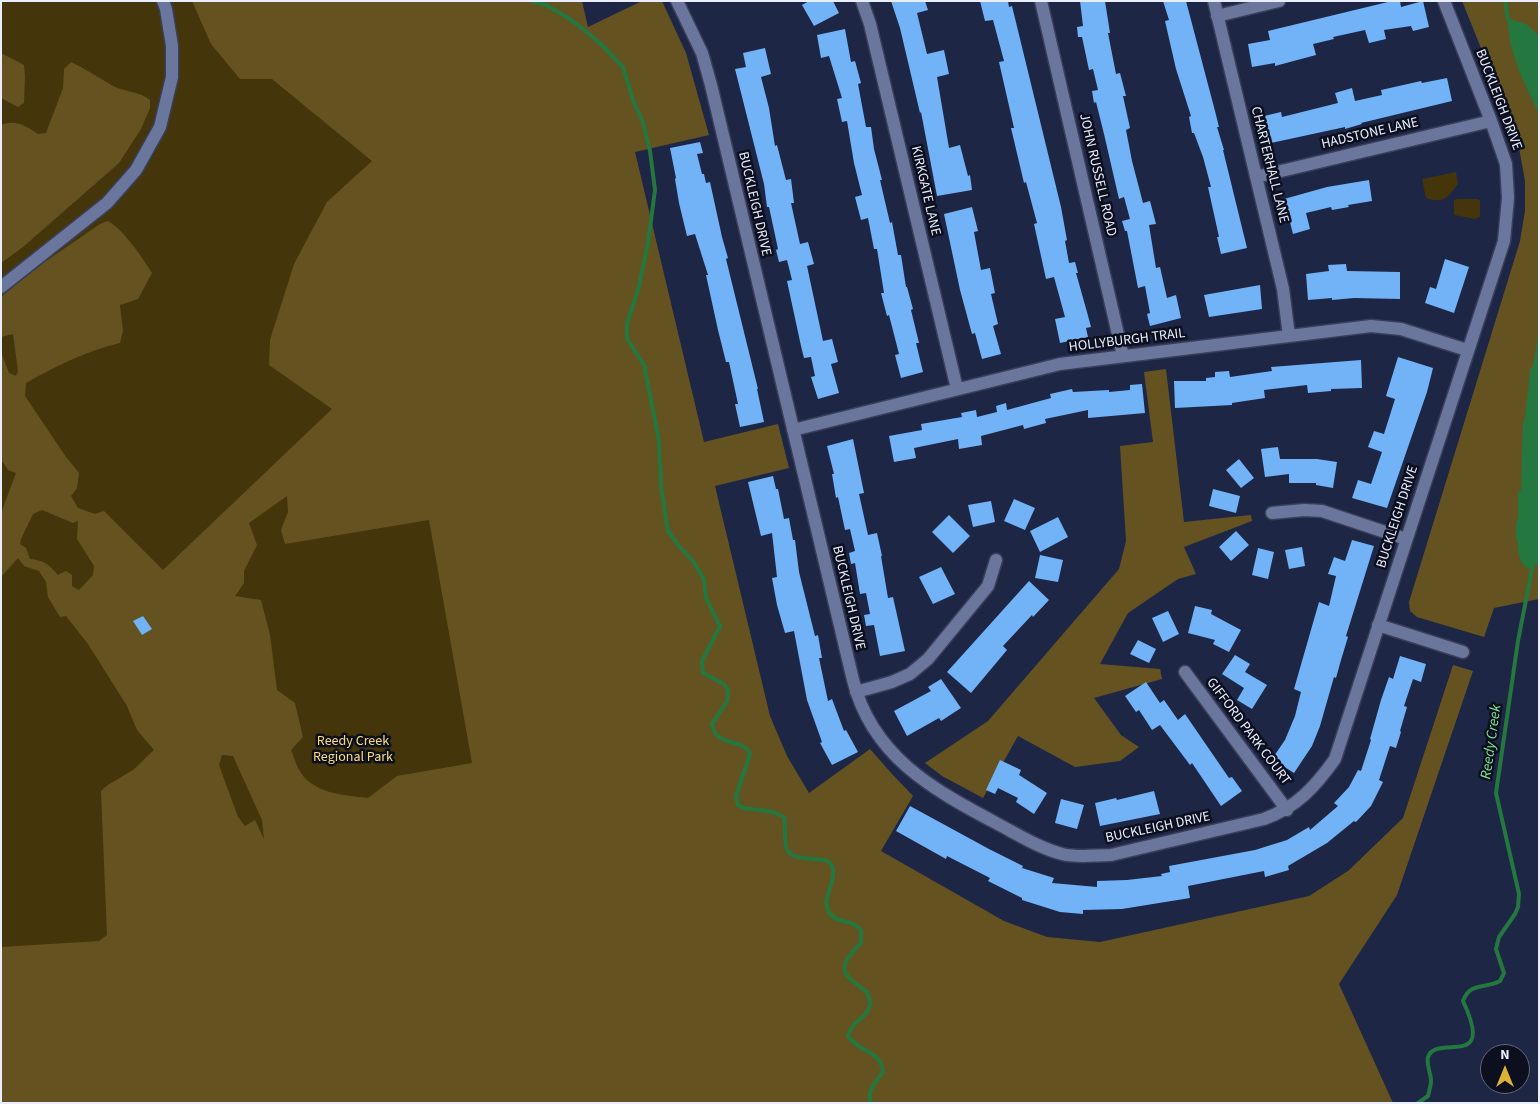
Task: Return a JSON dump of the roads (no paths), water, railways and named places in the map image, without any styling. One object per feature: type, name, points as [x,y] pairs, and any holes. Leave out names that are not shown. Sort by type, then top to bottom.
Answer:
[{"type":"street","points":[[1,287],[107,203],[136,170],[160,127],[170,90],[172,46],[166,8],[163,1]]},
{"type":"street","name":"BUCKLEIGH DRIVE","points":[[677,1],[702,53],[711,85],[856,692],[868,722],[890,750],[912,772],[937,790],[965,806],[1040,845],[1063,854],[1112,855],[1264,819],[1287,810],[1320,780],[1335,759],[1504,241],[1508,198],[1506,164],[1444,1]]},
{"type":"street","name":"KIRKGATE LANE","points":[[862,1],[872,34],[957,388]]},
{"type":"street","name":"JOHN RUSSELL ROAD","points":[[1041,1],[1124,356]]},
{"type":"street","name":"CHARTERHALL LANE","points":[[1214,1],[1283,289],[1289,336]]},
{"type":"street","points":[[1217,16],[1279,1]]},
{"type":"street","name":"HADSTONE LANE","points":[[1256,176],[1491,121]]},
{"type":"street","name":"HOLLYBURGH TRAIL","points":[[793,430],[1060,364],[1371,326],[1400,329],[1467,350]]},
{"type":"street","points":[[1272,513],[1304,510],[1322,511],[1406,539]]},
{"type":"street","points":[[856,692],[892,682],[910,674],[928,659],[988,586],[996,560]]},
{"type":"street","points":[[1378,625],[1463,652]]},
{"type":"street","name":"GIFFORD PARK COURT","points":[[1185,672],[1287,810]]},
{"type":"waterway","points":[[531,1],[546,5],[570,19],[599,42],[623,67],[634,103],[643,122],[650,151],[655,190],[648,243],[639,286],[627,324],[627,339],[646,368],[659,441],[661,487],[668,531],[693,561],[704,579],[706,598],[720,626],[702,661],[703,673],[724,684],[728,690],[727,701],[712,724],[719,737],[742,746],[750,754],[736,796],[738,805],[744,808],[773,812],[784,817],[785,842],[788,851],[797,857],[828,861],[833,873],[827,897],[828,910],[835,918],[858,926],[861,930],[861,943],[848,958],[845,969],[846,974],[867,992],[870,1003],[869,1009],[852,1027],[848,1036],[853,1042],[874,1055],[881,1065],[883,1072],[871,1090],[871,1103]]},
{"type":"waterway","name":"Reedy Creek","points":[[1505,1],[1508,19],[1511,23]]},
{"type":"waterway","name":"Reedy Creek","points":[[1418,1103],[1428,1096],[1431,1083],[1428,1057],[1433,1051],[1469,1043],[1473,1036],[1471,1023],[1463,1001],[1466,995],[1474,988],[1500,981],[1504,973],[1496,949],[1499,937],[1518,907],[1519,894],[1496,793],[1518,641],[1533,564],[1539,554]]},
{"type":"park label","name":"Reedy Creek Regional Park","points":[[353,750]]}]
